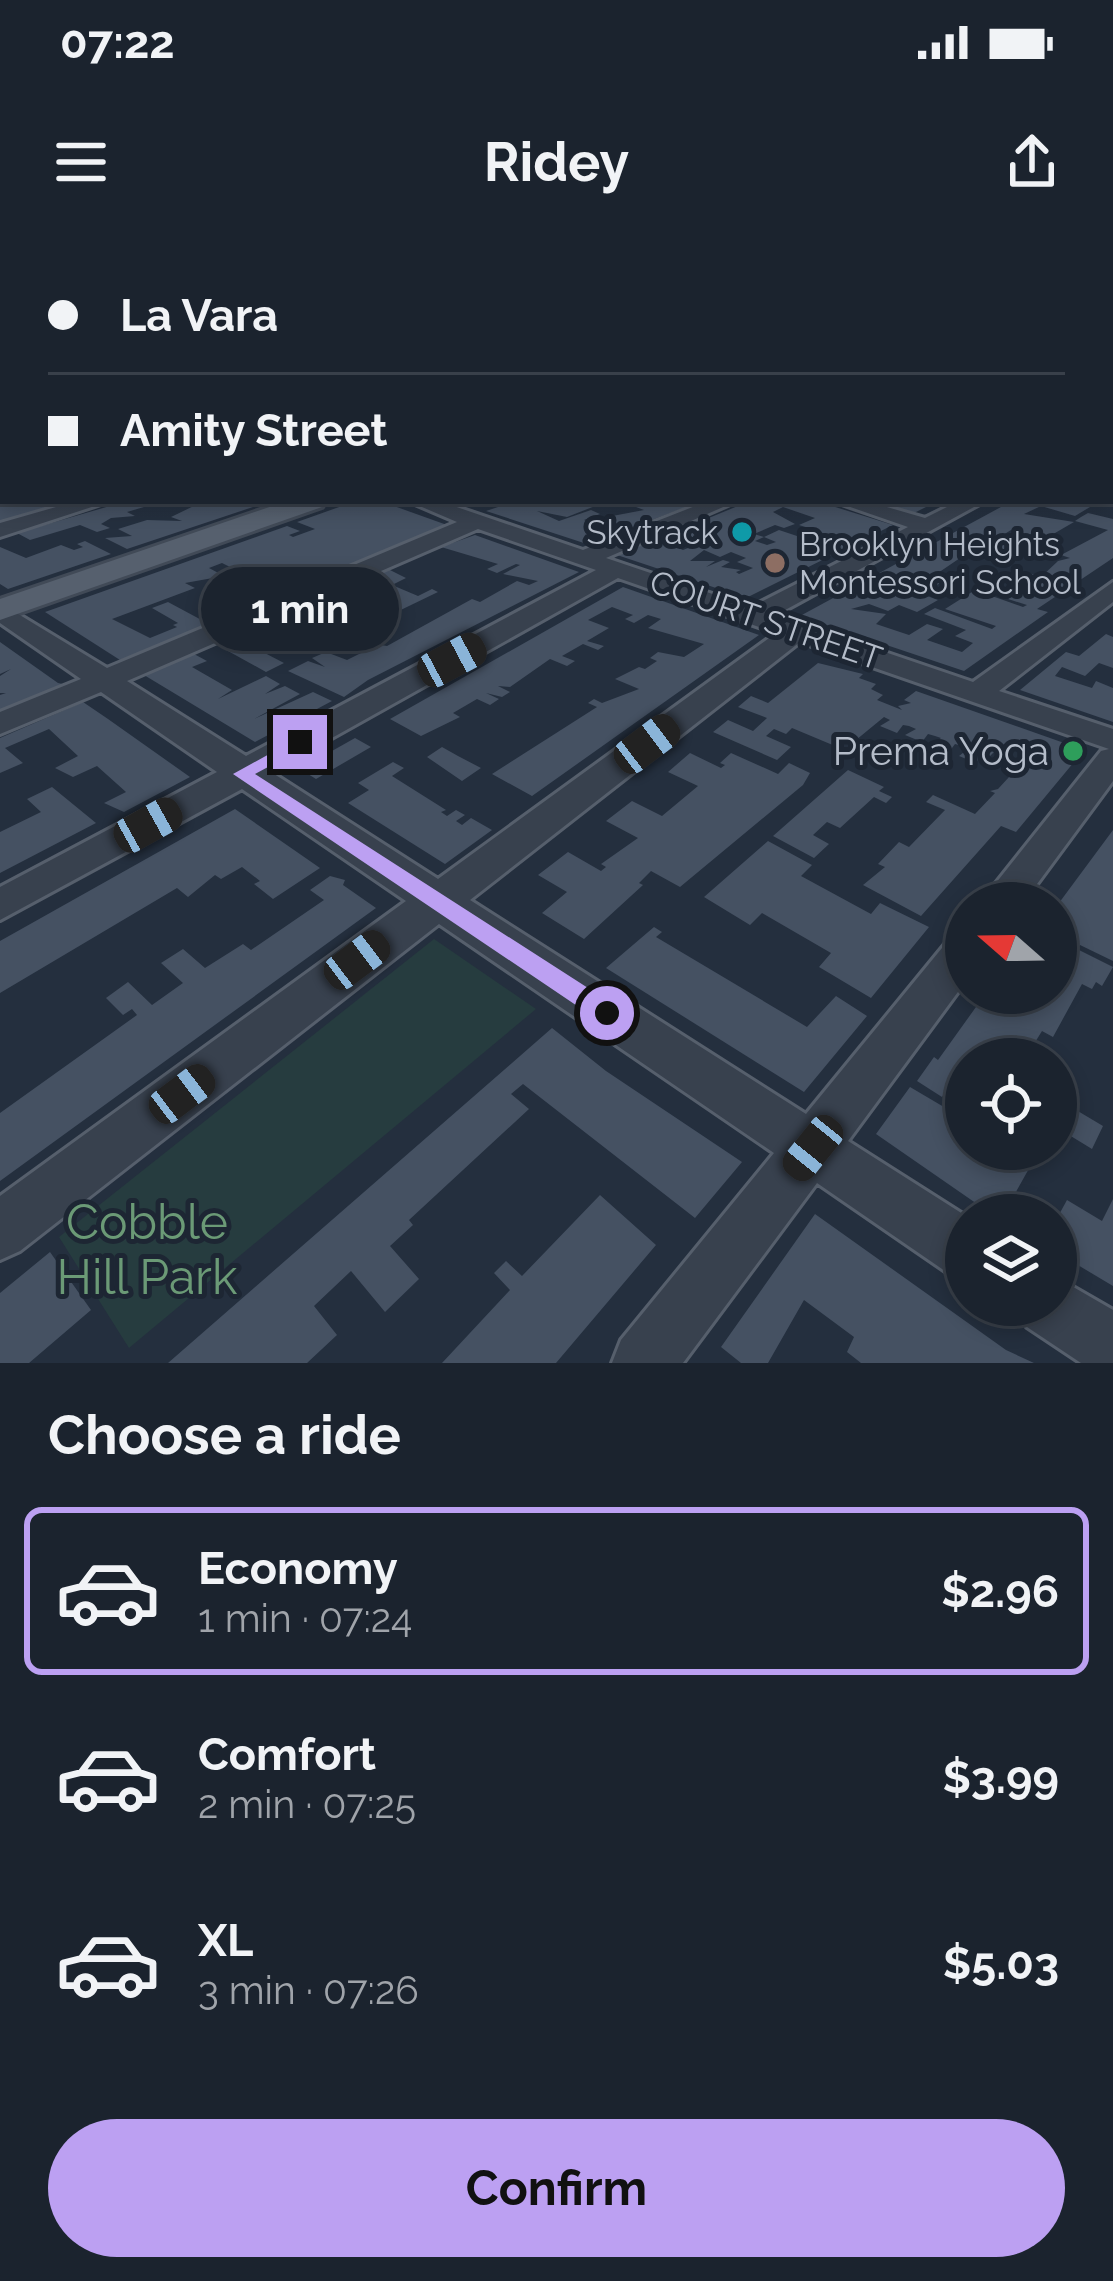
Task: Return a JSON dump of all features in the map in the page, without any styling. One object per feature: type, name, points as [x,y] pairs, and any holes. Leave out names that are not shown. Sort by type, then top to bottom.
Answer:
[{"type":"main road","points":[[0,610],[304,504]]},
{"type":"street","points":[[0,530],[90,504]]},
{"type":"street","name":"COURT STREET","points":[[434,504],[475,512],[584,558],[1113,740]]},
{"type":"street","points":[[584,558],[719,504]]},
{"type":"street","points":[[853,504],[927,526]]},
{"type":"street","points":[[754,616],[969,504]]},
{"type":"street","points":[[0,724],[475,512]]},
{"type":"street","points":[[0,905],[617,569]]},
{"type":"street","points":[[977,693],[1113,590]]},
{"type":"street","points":[[0,610],[945,1236]]},
{"type":"street","points":[[0,1231],[796,631]]},
{"type":"street","points":[[1017,882],[1113,758]]},
{"type":"street","points":[[644,1363],[945,976]]},
{"type":"street","points":[[1077,1323],[1113,1347]]},
{"type":"green space","name":"Cobble Hill Park","points":[[434,939],[536,1009],[129,1348],[59,1237]]},
{"type":"building","points":[[20,504],[62,504],[0,522],[0,507]]},
{"type":"building","points":[[117,504],[154,504],[127,512],[135,516],[111,518],[101,524],[110,528],[97,532],[80,525],[30,540],[17,533]]},
{"type":"building","points":[[198,504],[262,504],[127,549],[105,538],[132,536],[118,529],[147,520],[182,521],[171,517]]},
{"type":"building","points":[[348,504],[388,504],[447,525],[294,588],[288,585],[272,591],[242,577],[257,571],[249,567],[238,571],[222,563],[209,568],[224,576],[185,583],[195,588],[112,619],[150,638],[177,627],[173,625],[178,623],[152,608],[168,602],[209,624],[120,660],[45,612],[287,526],[300,531],[289,535],[293,537],[315,529],[297,522]]},
{"type":"building","points":[[507,504],[600,504],[567,517],[537,511],[559,521],[591,510],[600,514],[584,520],[607,529],[605,534],[611,537],[590,545],[486,511]]},
{"type":"building","points":[[628,504],[694,504],[625,530],[608,524],[617,520],[607,517],[644,510]]},
{"type":"building","points":[[743,504],[826,504],[893,525],[746,598],[617,555],[656,539],[683,550],[693,546],[665,536]],"holes":[[[783,507],[815,518],[799,525],[812,529],[797,536],[779,530],[764,537],[754,534],[775,525],[795,524],[773,512]],[[704,550],[720,557],[731,552],[746,558],[737,562],[753,568],[739,574],[741,570],[721,567],[730,562],[723,560],[706,567],[715,561],[690,561]]]},
{"type":"building","points":[[882,504],[932,504],[912,514]]},
{"type":"building","points":[[1006,504],[1095,504],[1075,516],[1041,506],[1024,514],[1074,522],[1043,540],[1011,530],[1003,535],[1036,544],[1019,555],[989,546],[960,558],[938,573],[950,577],[922,594],[938,600],[917,612],[899,605],[888,611],[869,604],[851,609],[886,614],[876,624],[909,635],[927,624],[943,629],[927,640],[962,652],[973,643],[955,636],[966,630],[924,614],[935,608],[992,629],[996,626],[945,609],[975,590],[1027,605],[1008,599],[1033,582],[1017,577],[1026,572],[1041,577],[1058,561],[1070,558],[1061,555],[1108,530],[1075,521],[1081,517],[1088,513],[1113,519],[1113,558],[1037,609],[1048,612],[964,671],[800,616]]},
{"type":"building","points":[[475,535],[579,572],[368,680],[344,697],[288,671],[308,661],[325,667],[312,658],[326,652],[347,660],[365,651],[355,646],[363,642],[387,646],[472,599],[480,602],[517,581],[529,585],[538,581],[503,574],[520,565],[497,573],[487,569],[498,564],[441,547]]},
{"type":"building","points":[[85,541],[111,554],[8,589],[0,584],[0,547],[26,558],[61,545],[74,550]]},
{"type":"building","points":[[388,569],[406,578],[392,585],[418,596],[432,589],[438,592],[380,620],[374,617],[391,609],[364,598],[348,605],[325,597]]},
{"type":"building","points":[[623,587],[759,635],[532,796],[492,774],[597,707],[588,703],[594,699],[602,703],[639,689],[615,679],[639,667],[645,669],[657,661],[650,658],[658,652],[684,657],[704,644],[648,628],[661,619],[648,615],[634,623],[625,619],[633,615],[612,607],[588,620],[609,628],[587,641],[604,646],[598,650],[583,644],[562,656],[575,661],[567,666],[550,659],[510,687],[498,686],[510,692],[502,697],[486,693],[499,699],[490,705],[477,699],[453,713],[460,717],[421,736],[390,719]]},
{"type":"building","points":[[322,601],[364,620],[345,626],[328,619],[292,635],[301,640],[291,645],[282,640],[259,650],[284,663],[266,672],[219,646]]},
{"type":"building","points":[[1106,634],[1113,637],[1113,668],[1099,663],[1085,676],[1062,667],[1055,676],[1092,688],[1096,681],[1113,688],[1113,722],[1020,690],[1066,652],[1079,656]]},
{"type":"building","points":[[0,642],[67,685],[0,710],[0,695],[6,693],[0,693],[0,676],[11,669],[0,674]]},
{"type":"building","points":[[194,654],[207,661],[192,667],[232,690],[218,699],[266,676],[280,684],[265,694],[285,686],[300,694],[254,719],[313,692],[332,701],[255,742],[144,675]]},
{"type":"building","points":[[818,663],[863,674],[859,678],[876,684],[871,689],[883,695],[877,700],[902,710],[898,706],[911,703],[904,700],[916,691],[1084,750],[1016,832],[1001,826],[951,882],[945,882],[945,889],[921,916],[863,885],[885,867],[878,864],[899,842],[909,847],[945,810],[926,802],[933,795],[975,814],[995,793],[990,791],[998,789],[1022,763],[1014,760],[1031,754],[995,742],[999,747],[989,757],[982,754],[976,763],[959,756],[968,749],[962,746],[955,744],[949,752],[932,745],[941,738],[928,734],[922,742],[905,735],[916,729],[909,726],[903,725],[897,733],[880,726],[890,720],[884,717],[856,740],[845,736],[835,746],[792,728],[786,734],[774,729],[766,736],[791,747],[777,760],[713,732],[728,720],[753,731],[767,718],[738,707],[751,696],[768,703]]},
{"type":"building","points":[[83,702],[190,777],[124,812],[104,803],[126,792],[97,766],[73,777],[55,768],[78,756],[49,729],[5,748],[23,763],[0,773],[0,738]]},
{"type":"building","points":[[355,738],[371,747],[316,779],[300,769]]},
{"type":"building","points":[[442,747],[481,768],[462,781],[427,757]]},
{"type":"building","points":[[690,753],[721,768],[725,765],[720,763],[731,753],[778,774],[789,763],[810,773],[803,785],[680,887],[651,871],[639,883],[643,885],[584,939],[542,913],[567,892],[538,875],[568,852],[601,871],[606,867],[601,864],[638,838],[606,821],[632,801],[662,816],[698,786],[668,772]]},
{"type":"building","points":[[393,762],[404,768],[392,776],[446,810],[441,812],[447,816],[456,810],[465,815],[456,821],[462,825],[471,818],[492,830],[445,864],[348,803],[369,790],[358,783]]},
{"type":"building","points":[[848,770],[884,787],[879,791],[892,797],[886,803],[874,797],[840,828],[827,822],[813,835],[829,844],[814,858],[773,836]]},
{"type":"building","points":[[52,787],[96,823],[0,873],[0,832],[41,812],[27,799]]},
{"type":"building","points":[[235,809],[320,868],[273,899],[242,867],[221,879],[215,875],[188,897],[177,888],[0,993],[0,941]]},
{"type":"building","points":[[1113,830],[1113,961],[1080,945],[1077,949],[1075,882]]},
{"type":"building","points":[[768,841],[812,865],[801,876],[871,914],[880,903],[929,927],[871,998],[819,967],[831,953],[762,913],[750,925],[704,897]]},
{"type":"building","points":[[330,876],[345,880],[343,885],[376,908],[0,1181],[0,1113],[137,1015],[132,1009],[123,1015],[106,998],[128,982],[152,1005],[183,983],[161,963],[183,949],[205,968],[243,944],[251,950],[324,900],[310,890]]},
{"type":"building","points":[[654,927],[662,932],[656,937],[807,1027],[836,996],[867,1016],[804,1092],[606,968]]},
{"type":"building","points":[[1077,949],[1113,967],[1102,986],[1096,982],[1092,989],[1082,984],[1077,993]]},
{"type":"building","points":[[971,1014],[1066,1014],[1053,1037],[1042,1031],[1038,1038],[954,1038]]},
{"type":"building","points":[[552,1028],[606,1071],[742,1162],[695,1218],[523,1084],[511,1094],[529,1109],[409,1220],[413,1225],[390,1246],[419,1279],[385,1312],[351,1271],[314,1306],[337,1335],[307,1363],[168,1363]]},
{"type":"building","points":[[945,1050],[942,1097],[917,1081],[934,1057],[938,1060]]},
{"type":"building","points":[[910,1087],[945,1108],[945,1170],[1028,1170],[1015,1194],[963,1194],[876,1134]]},
{"type":"building","points":[[1077,1111],[1103,1126],[1092,1149],[1077,1140]]},
{"type":"building","points":[[600,1195],[656,1245],[556,1363],[442,1363],[510,1290],[494,1273],[506,1261],[522,1276]]},
{"type":"building","points":[[1113,1199],[1113,1286],[1077,1265],[1077,1206],[1102,1221]]},
{"type":"building","points":[[815,1214],[945,1307],[945,1326],[972,1326],[1034,1363],[861,1363],[847,1352],[854,1337],[804,1300],[768,1363],[741,1363],[721,1347]]},
{"type":"building","points":[[50,1252],[91,1310],[29,1363],[0,1363],[0,1293]]},
{"type":"place","name":"Skytrack","points":[[742,532]]},
{"type":"place","name":"Brooklyn Heights Montessori School","points":[[775,563]]},
{"type":"place","name":"Prema Yoga","points":[[1073,751]]},
{"type":"route","points":[[300,742],[242,774],[607,1013]]}]
